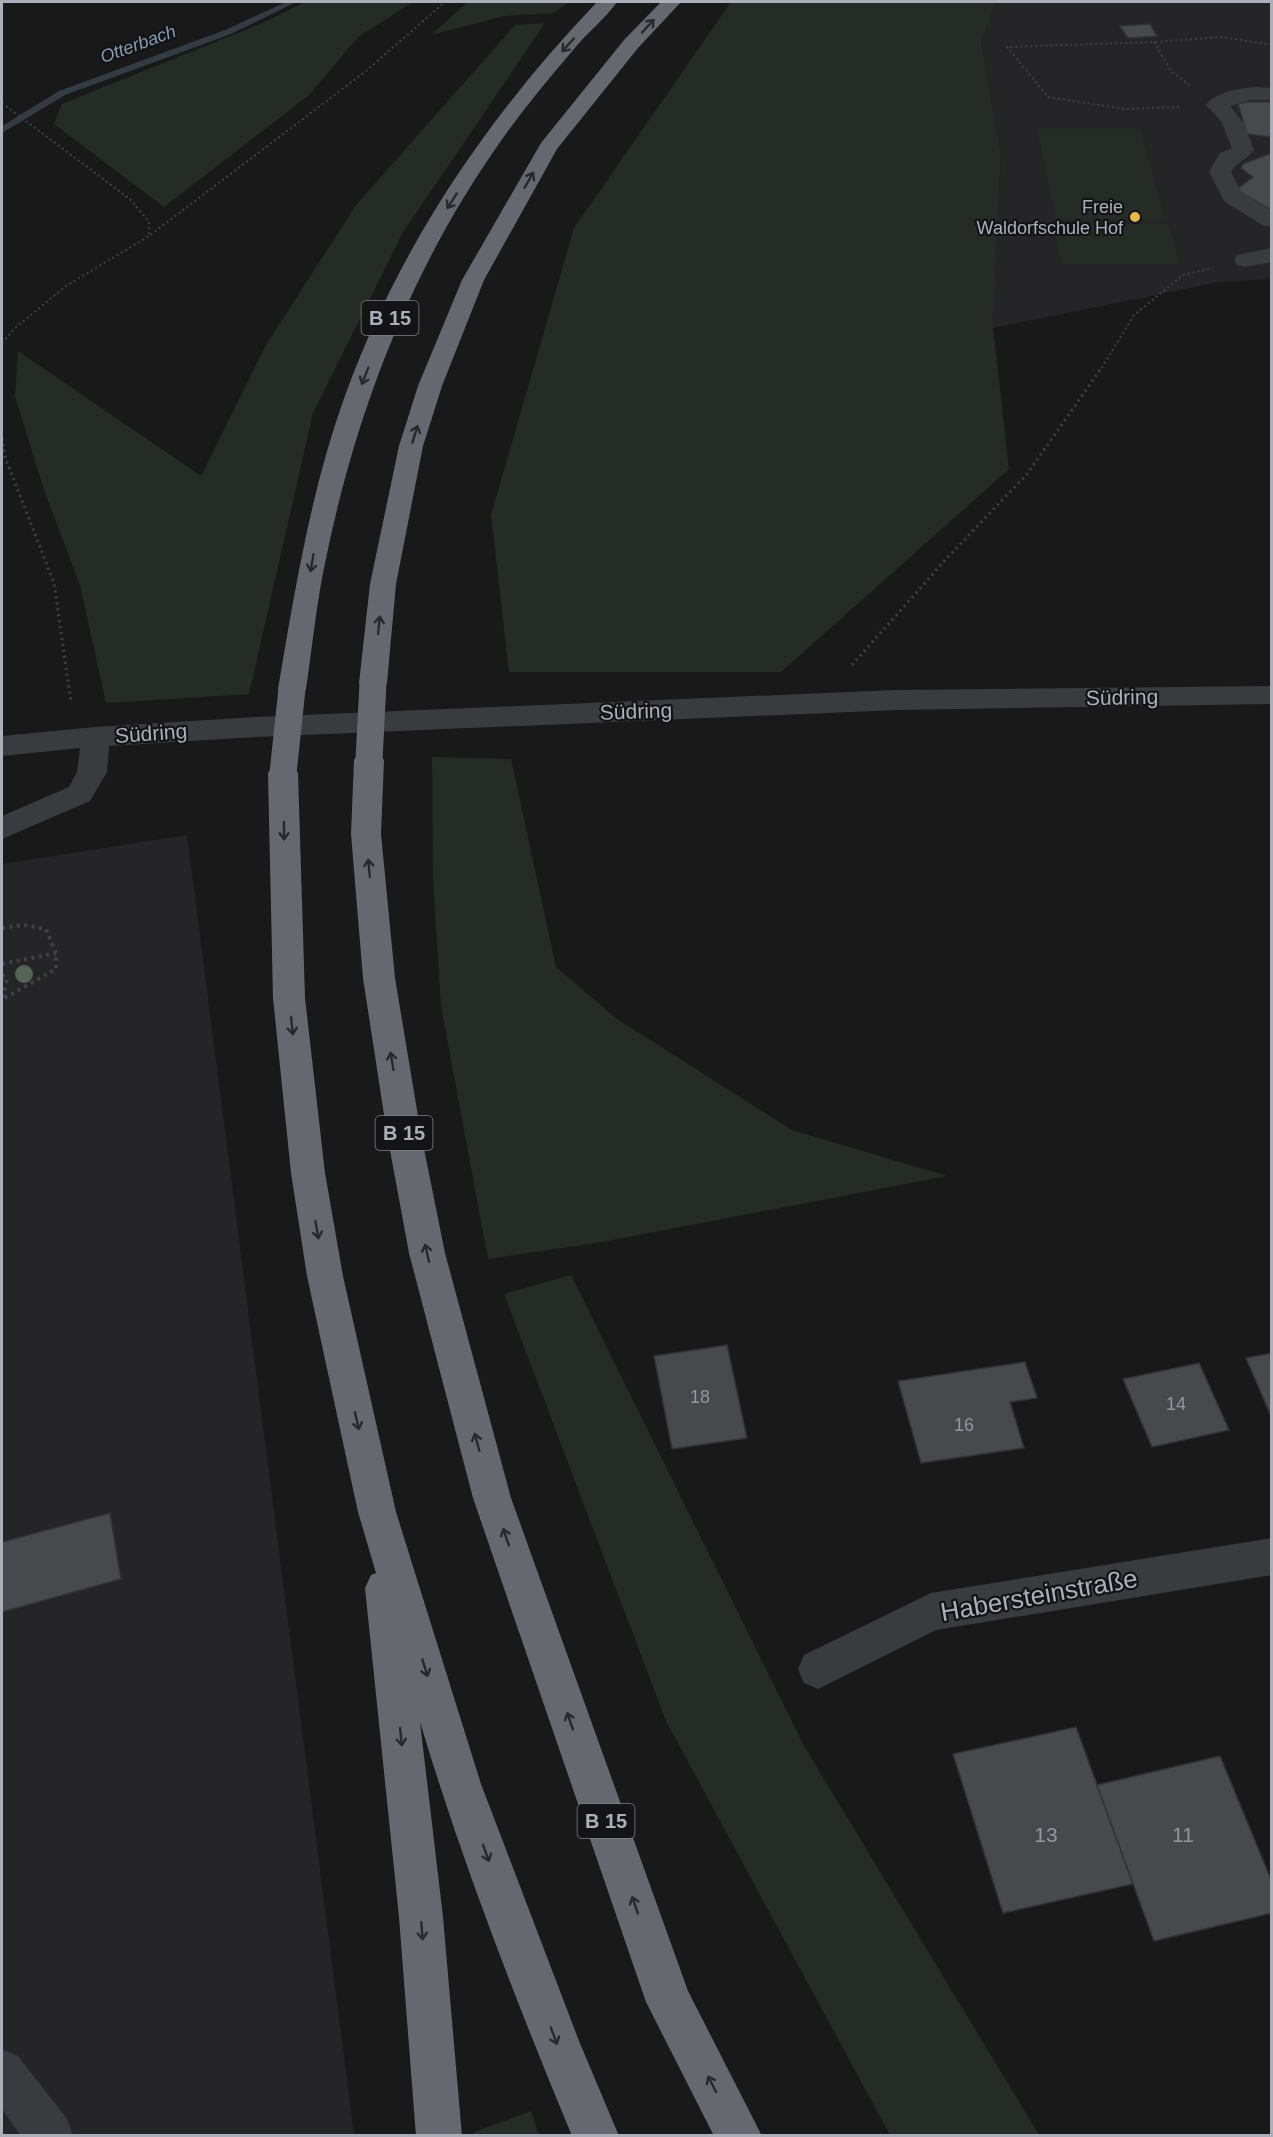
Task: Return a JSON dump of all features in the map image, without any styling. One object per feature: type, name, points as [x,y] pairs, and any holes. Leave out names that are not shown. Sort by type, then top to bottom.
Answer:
[{"type":"highway","name":"B 15","points":[[596,2136],[558,2047],[460,1784],[377,1512],[325,1276],[308,1173],[289,998],[283,773],[292,689],[314,552],[359,392],[382,333],[422,250],[512,111],[607,2]]},
{"type":"highway","name":"B 15","points":[[671,2],[631,44],[548,147],[473,280],[430,386],[411,446],[383,584],[373,683],[366,834],[379,978],[427,1253],[492,1498],[669,2002],[739,2136]]},
{"type":"highway","name":"B 15","points":[[377,1512],[421,1917],[439,2136]]},
{"type":"street","points":[[1272,94],[1250,92],[1231,97],[1216,105],[1228,113],[1235,124],[1243,150],[1228,158],[1220,172],[1233,196],[1272,220]]},
{"type":"street","points":[[1245,260],[1272,255]]},
{"type":"street","name":"Südring","points":[[2,747],[82,738],[256,727],[897,700],[1272,695]]},
{"type":"street","points":[[2,828],[80,794],[92,772],[82,738]]},
{"type":"street","name":"Habersteinstraße","points":[[818,1669],[931,1612],[1272,1556]]},
{"type":"street","points":[[2,2072],[50,2136]]},
{"type":"path","points":[[2,343],[14,329],[66,286],[149,236],[366,71],[445,2]]},
{"type":"path","points":[[1216,105],[1125,109],[1048,97],[1007,47],[1154,42],[1222,37],[1272,45]]},
{"type":"path","points":[[1154,42],[1172,72],[1216,105]]},
{"type":"path","points":[[2,103],[131,200],[149,222],[149,236]]},
{"type":"path","points":[[814,704],[875,642],[948,557],[1027,474],[1089,389],[1134,315],[1183,275],[1245,260]]},
{"type":"path","points":[[2,438],[6,457],[54,583],[71,690],[82,738]]},
{"type":"path","points":[[2,928],[24,925],[46,929],[56,953],[56,969],[2,1000]]},
{"type":"path","points":[[2,964],[56,953]]},
{"type":"path","points":[[2,975],[7,979],[2,1000]]},
{"type":"shaded area","points":[[305,2],[413,2],[358,37],[309,95],[164,207],[54,124],[62,104],[265,22]]},
{"type":"shaded area","points":[[468,2],[569,2],[553,13],[504,16],[431,35]]},
{"type":"shaded area","points":[[731,2],[996,2],[981,42],[1001,154],[993,328],[1009,469],[781,672],[509,672],[491,515],[574,228]]},
{"type":"shaded area","name":"Freie Waldorfschule Hof","points":[[996,2],[1271,2],[1271,279],[1219,282],[993,328],[1001,154],[981,42]]},
{"type":"shaded area","points":[[545,23],[402,234],[313,413],[249,694],[106,703],[80,585],[45,493],[15,396],[18,351],[201,476],[267,343],[357,204],[515,25]]},
{"type":"shaded area","points":[[1037,129],[1140,129],[1165,220],[1056,219]]},
{"type":"shaded area","points":[[1053,224],[1168,224],[1180,264],[1062,264]]},
{"type":"shaded area","points":[[432,757],[511,759],[556,967],[617,1019],[792,1130],[947,1176],[602,1242],[488,1259],[441,1006],[433,879]]},
{"type":"shaded area","points":[[187,835],[354,2135],[2,2136],[2,864]]},
{"type":"shaded area","points":[[571,1275],[804,1746],[1039,2135],[890,2135],[666,1721],[504,1294]]},
{"type":"shaded area","points":[[531,2111],[539,2135],[474,2135],[474,2132]]},
{"type":"building","points":[[1150,24],[1157,36],[1128,38],[1120,26]]},
{"type":"building","points":[[1272,102],[1272,137],[1247,134],[1238,104]]},
{"type":"building","points":[[1272,153],[1272,210],[1236,190],[1253,177],[1241,168],[1243,164]]},
{"type":"building","points":[[727,1345],[747,1438],[672,1449],[654,1356]]},
{"type":"building","points":[[1272,1353],[1272,1416],[1271,1416],[1246,1358]]},
{"type":"building","points":[[1025,1362],[1037,1398],[1010,1402],[1024,1448],[921,1463],[898,1381]]},
{"type":"building","points":[[1199,1363],[1229,1430],[1152,1447],[1123,1379]]},
{"type":"building","points":[[110,1513],[121,1579],[2,1612],[2,1542]]},
{"type":"building","points":[[1076,1727],[1133,1884],[1003,1913],[953,1754]]},
{"type":"building","points":[[1220,1756],[1272,1882],[1272,1913],[1154,1941],[1097,1785]]},
{"type":"waterway","name":"Otterbach","points":[[2,130],[62,93],[228,32],[292,2]]},
{"type":"place","name":"Freie Waldorfschule Hof","points":[[1135,217]]}]
